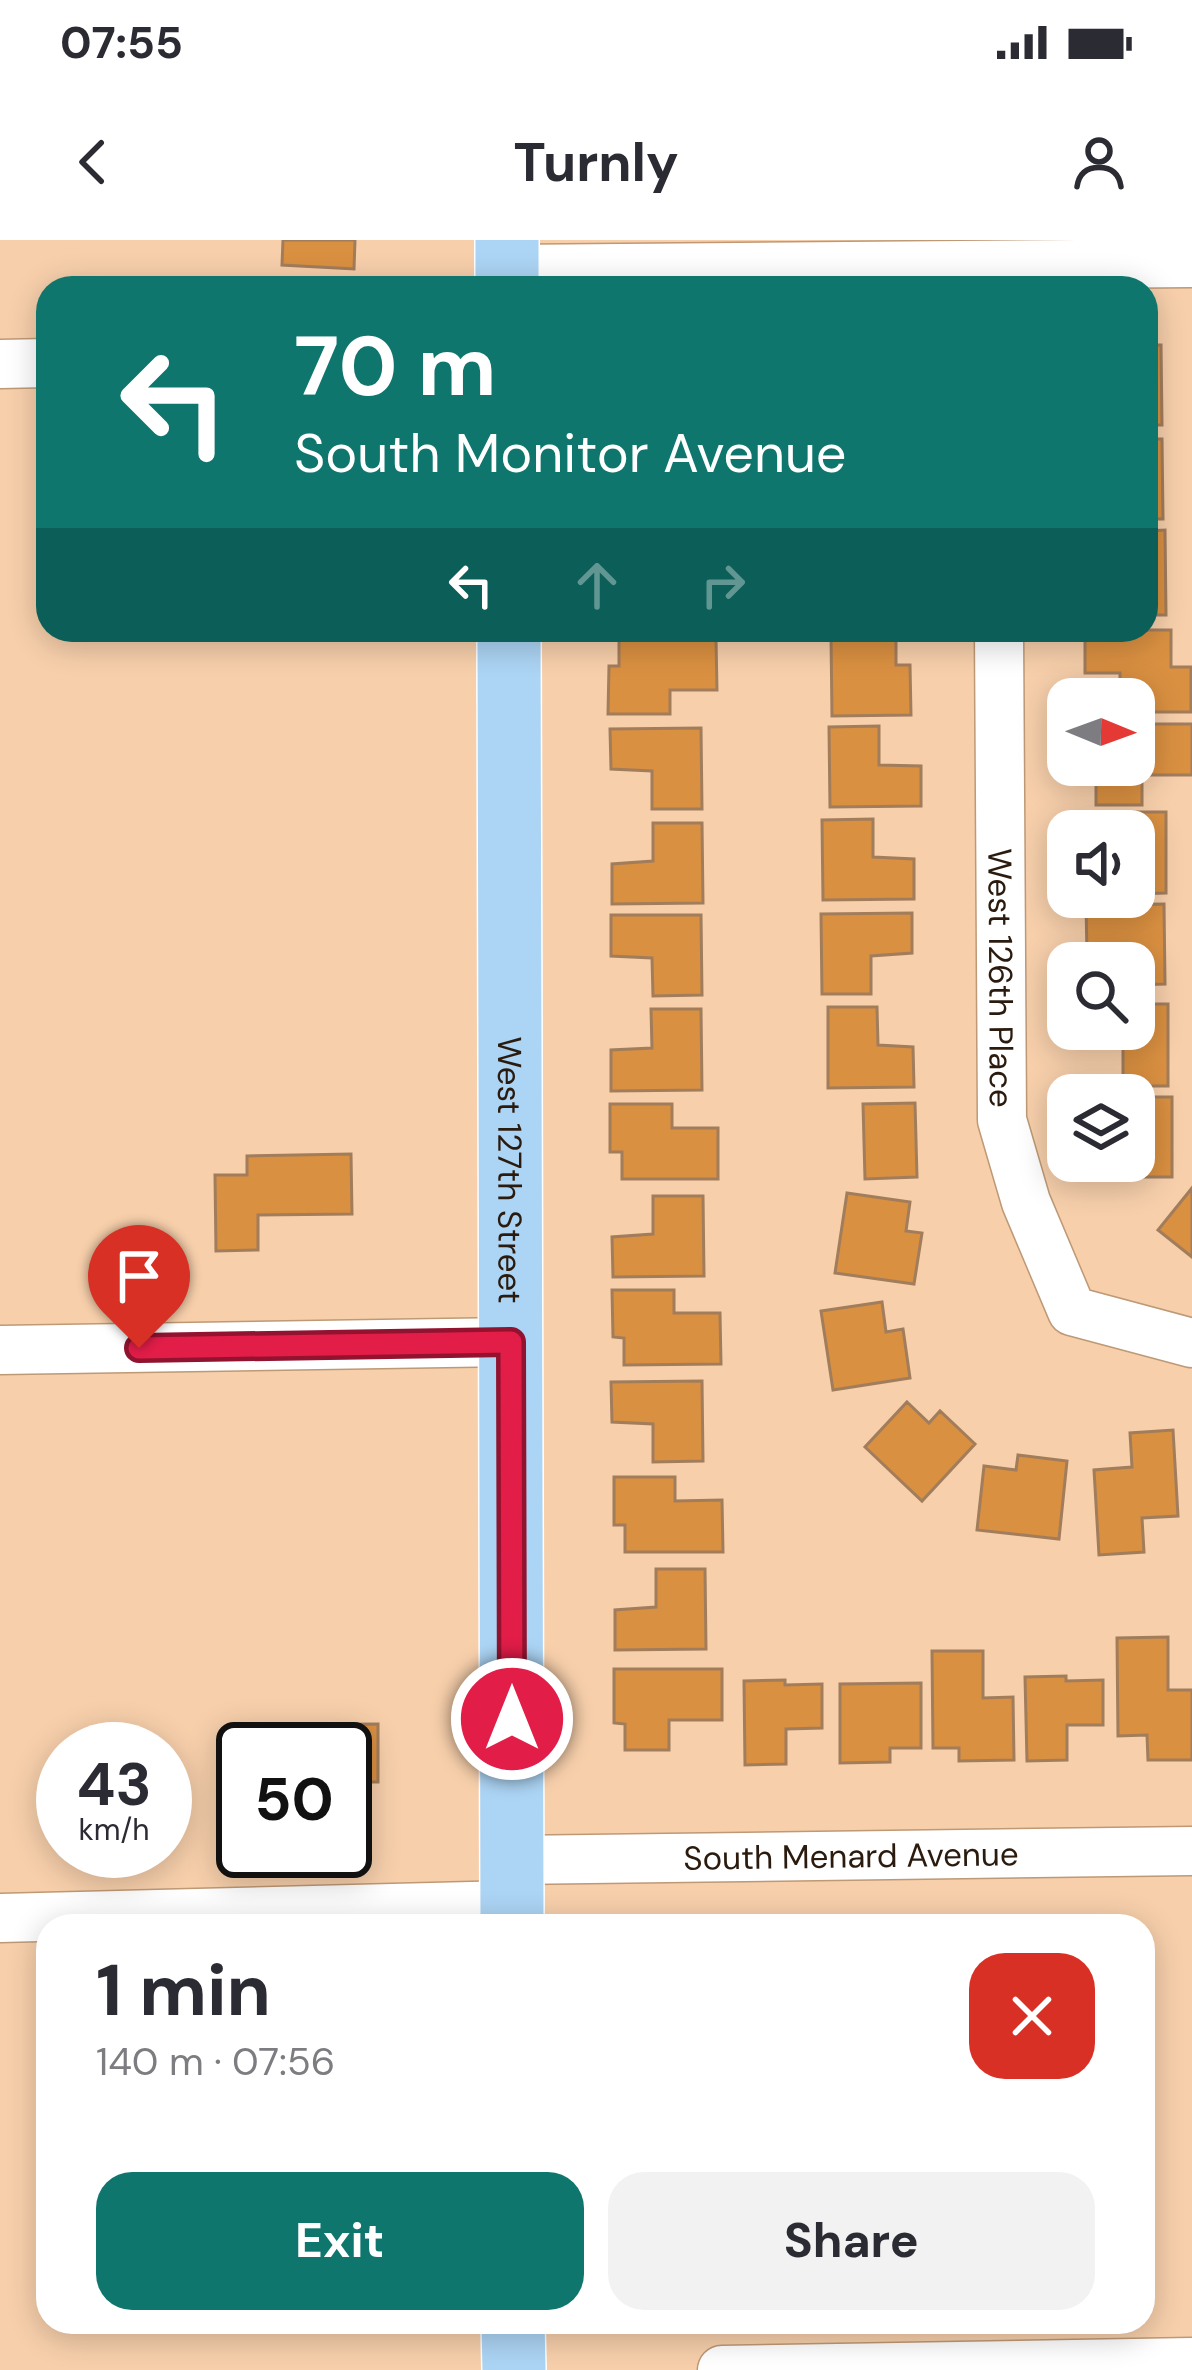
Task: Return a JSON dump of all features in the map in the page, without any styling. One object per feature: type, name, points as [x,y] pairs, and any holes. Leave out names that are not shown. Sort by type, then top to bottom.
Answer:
[{"type":"main road","name":"West 127th Street","points":[[508,642],[512,1897]]},
{"type":"main road","points":[[514,2334],[514,2370]]},
{"type":"street","points":[[508,266],[998,276],[1192,262]]},
{"type":"street","points":[[0,364],[36,363]]},
{"type":"street","name":"West 126th Place","points":[[999,642],[1002,1120],[1026,1202],[1072,1311],[1192,1343]]},
{"type":"street","points":[[0,1350],[511,1342]]},
{"type":"street","name":"South Menard Avenue","points":[[98,1914],[512,1897],[1192,1851]]},
{"type":"street","name":"South Menard Avenue","points":[[0,1918],[36,1917]]},
{"type":"street","points":[[722,2370],[1192,2362]]},
{"type":"building","points":[[283,240],[355,240],[354,269],[282,265]]},
{"type":"building","points":[[1158,345],[1161,345],[1162,425],[1158,425]]},
{"type":"building","points":[[1158,439],[1162,439],[1163,519],[1158,519]]},
{"type":"building","points":[[1158,530],[1165,530],[1166,615],[1158,615]]},
{"type":"building","points":[[1158,630],[1171,630],[1171,667],[1191,667],[1191,712],[1155,712],[1155,678],[1120,678],[1120,673],[1085,673],[1085,642],[1158,642]]},
{"type":"building","points":[[619,642],[716,642],[717,690],[670,690],[670,714],[608,714],[609,666],[619,666]]},
{"type":"building","points":[[831,642],[896,642],[896,665],[910,665],[911,715],[832,716]]},
{"type":"building","points":[[1155,724],[1192,724],[1192,775],[1155,775]]},
{"type":"building","points":[[879,726],[879,765],[921,766],[921,806],[830,807],[829,727]]},
{"type":"building","points":[[701,728],[702,809],[652,809],[652,771],[611,769],[610,729]]},
{"type":"building","points":[[1096,786],[1142,786],[1142,805],[1096,805]]},
{"type":"building","points":[[1155,812],[1166,812],[1166,893],[1155,893]]},
{"type":"building","points":[[873,819],[873,857],[914,859],[914,899],[823,900],[822,820]]},
{"type":"building","points":[[653,823],[702,823],[703,903],[612,904],[612,864],[653,861]]},
{"type":"building","points":[[1155,904],[1164,904],[1165,984],[1155,984],[1155,942],[1087,942],[1086,918],[1155,918]]},
{"type":"building","points":[[912,913],[912,953],[871,956],[871,994],[822,994],[821,914]]},
{"type":"building","points":[[611,915],[701,915],[702,995],[653,996],[652,958],[611,956]]},
{"type":"building","points":[[1155,1004],[1168,1004],[1168,1086],[1155,1086],[1155,1074],[1123,1074],[1123,1050],[1155,1050]]},
{"type":"building","points":[[828,1007],[877,1007],[878,1045],[913,1047],[914,1087],[828,1088]]},
{"type":"building","points":[[651,1009],[701,1009],[702,1090],[611,1091],[611,1050],[652,1048]]},
{"type":"building","points":[[1155,1097],[1172,1097],[1172,1177],[1155,1177]]},
{"type":"building","points":[[915,1103],[917,1177],[865,1179],[863,1104]]},
{"type":"building","points":[[610,1104],[672,1104],[672,1128],[718,1128],[718,1179],[622,1179],[622,1152],[610,1152]]},
{"type":"building","points":[[351,1154],[352,1214],[258,1215],[258,1250],[216,1251],[215,1175],[247,1175],[247,1156]]},
{"type":"building","points":[[1192,1188],[1192,1257],[1158,1230]]},
{"type":"building","points":[[847,1193],[910,1202],[906,1231],[922,1233],[914,1284],[835,1273]]},
{"type":"building","points":[[653,1196],[703,1196],[704,1276],[613,1277],[612,1237],[653,1234]]},
{"type":"building","points":[[612,1290],[674,1290],[674,1313],[720,1313],[721,1364],[624,1365],[624,1338],[613,1337]]},
{"type":"building","points":[[882,1302],[886,1332],[903,1329],[910,1378],[833,1390],[821,1311]]},
{"type":"building","points":[[702,1381],[703,1461],[653,1462],[653,1424],[612,1422],[611,1382]]},
{"type":"building","points":[[907,1402],[929,1423],[940,1411],[975,1444],[922,1501],[865,1447]]},
{"type":"building","points":[[1173,1430],[1178,1516],[1142,1518],[1144,1552],[1099,1555],[1094,1470],[1132,1467],[1130,1433]]},
{"type":"building","points":[[1018,1455],[1067,1461],[1059,1539],[977,1530],[984,1466],[1016,1470]]},
{"type":"building","points":[[614,1477],[675,1477],[675,1501],[722,1500],[723,1552],[625,1552],[625,1525],[614,1525]]},
{"type":"building","points":[[656,1569],[705,1569],[706,1649],[615,1650],[615,1610],[656,1607]]},
{"type":"building","points":[[1168,1637],[1168,1690],[1192,1690],[1192,1760],[1148,1760],[1147,1735],[1118,1736],[1117,1638]]},
{"type":"building","points":[[932,1651],[983,1651],[983,1698],[1013,1697],[1014,1760],[959,1761],[959,1748],[933,1748]]},
{"type":"building","points":[[614,1669],[722,1669],[722,1720],[669,1720],[669,1750],[625,1750],[625,1724],[614,1723]]},
{"type":"building","points":[[1066,1676],[1066,1681],[1103,1680],[1103,1725],[1067,1725],[1067,1760],[1027,1761],[1025,1677]]},
{"type":"building","points":[[785,1680],[785,1685],[822,1684],[822,1728],[786,1729],[786,1764],[745,1765],[744,1681]]},
{"type":"building","points":[[921,1683],[921,1748],[890,1748],[890,1762],[840,1763],[840,1684]]},
{"type":"building","points":[[372,1724],[378,1724],[378,1782],[372,1782]]},
{"type":"route","points":[[139,1348],[511,1342],[512,1719]]}]
